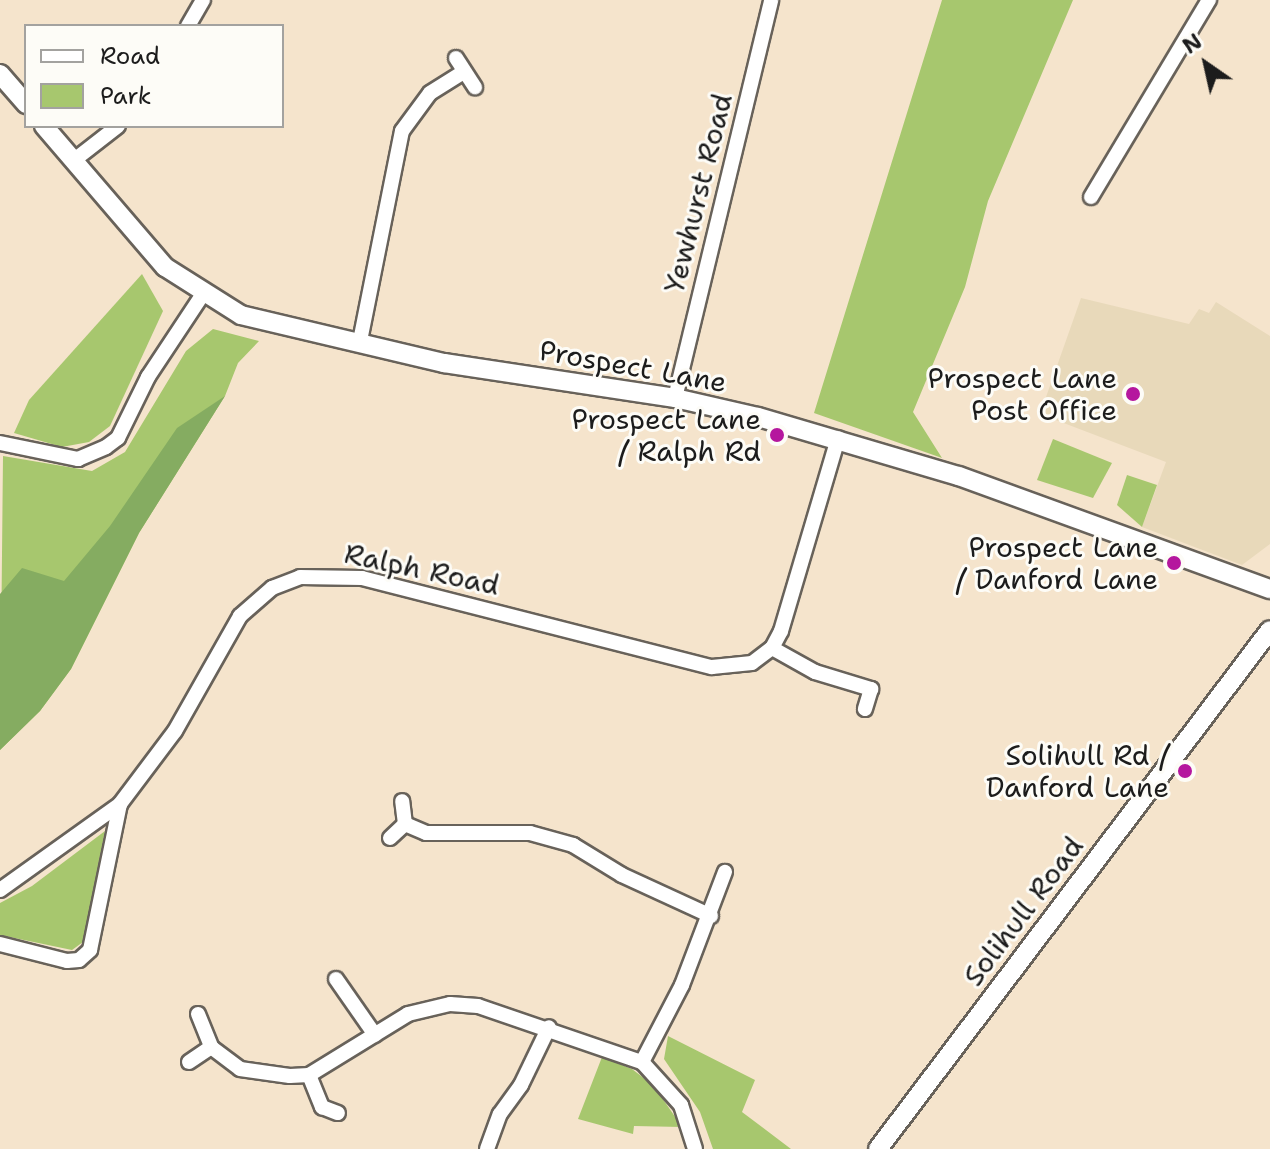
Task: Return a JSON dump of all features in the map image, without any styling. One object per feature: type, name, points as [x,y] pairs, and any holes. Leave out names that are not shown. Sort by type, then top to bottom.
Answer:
[{"type":"street","points":[[189,24],[203,0]]},
{"type":"street","name":"Yewhurst Road","points":[[675,398],[771,0]]},
{"type":"street","points":[[1091,197],[1209,0]]},
{"type":"street","points":[[456,58],[475,87]]},
{"type":"street","points":[[360,341],[402,131],[430,93],[464,72]]},
{"type":"street","points":[[0,74],[24,102]]},
{"type":"street","name":"Prospect Lane","points":[[46,128],[165,267],[203,294],[241,315],[444,363],[675,398],[838,438],[1020,497],[1270,588]]},
{"type":"street","points":[[73,161],[115,128]]},
{"type":"street","points":[[0,443],[78,459],[106,447],[118,438],[148,377],[203,294]]},
{"type":"street","points":[[838,438],[803,566],[772,648],[815,672],[871,689],[865,709]]},
{"type":"street","name":"Ralph Road","points":[[0,890],[120,804],[175,731],[240,616],[272,588],[300,577],[362,578],[725,669],[752,663],[772,648]]},
{"type":"street","points":[[1270,588],[1270,601]]},
{"type":"street","name":"Solihull Road","points":[[878,1149],[1270,630]]},
{"type":"street","points":[[402,801],[405,824]]},
{"type":"street","points":[[0,944],[67,961],[79,960],[90,950],[120,804]]},
{"type":"street","points":[[390,838],[405,824]]},
{"type":"street","points":[[405,824],[426,833],[530,833],[573,845],[622,875],[711,916]]},
{"type":"street","points":[[642,1062],[711,916],[725,872]]},
{"type":"street","points":[[336,979],[375,1035]]},
{"type":"street","points":[[198,1014],[211,1047],[256,1074],[309,1075],[408,1014],[450,1004],[478,1006],[549,1027],[642,1062],[681,1105],[695,1149]]},
{"type":"street","points":[[487,1149],[500,1114],[521,1085],[549,1027]]},
{"type":"street","points":[[189,1062],[211,1047]]},
{"type":"street","points":[[309,1075],[322,1107],[338,1113]]},
{"type":"shaded area","points":[[1081,298],[1189,324],[1199,309],[1209,313],[1216,302],[1270,336],[1270,544],[1242,565],[1142,527],[1166,462],[1040,414]]},
{"type":"green space","points":[[942,0],[1073,0],[988,201],[965,287],[913,412],[942,458],[814,413]]},
{"type":"green space","points":[[142,274],[163,311],[110,426],[89,442],[62,447],[14,433],[29,400]]},
{"type":"green space","points":[[213,329],[259,341],[238,363],[225,396],[139,533],[71,669],[40,711],[0,750],[3,456],[92,471],[125,452],[186,351]]},
{"type":"green space","points":[[225,396],[139,533],[71,669],[40,711],[0,750],[0,594],[22,568],[64,581],[110,526],[177,428]]},
{"type":"green space","points":[[1053,439],[1112,463],[1093,498],[1037,480]]},
{"type":"green space","points":[[1127,475],[1157,485],[1142,527],[1117,505]]},
{"type":"green space","points":[[105,831],[83,942],[72,950],[0,935],[0,903],[32,886]]},
{"type":"green space","points":[[668,1036],[755,1080],[742,1112],[791,1149],[713,1149],[700,1112],[664,1059]]},
{"type":"green space","points":[[602,1057],[632,1069],[654,1086],[682,1127],[634,1126],[633,1134],[578,1119]]},
{"type":"place","name":"Prospect Lane Post Office","points":[[1133,394]]},
{"type":"place","name":"Prospect Lane / Ralph Rd","points":[[777,435]]},
{"type":"place","name":"Prospect Lane / Danford Lane","points":[[1174,563]]},
{"type":"place","name":"Solihull Rd / Danford Lane","points":[[1185,771]]}]
